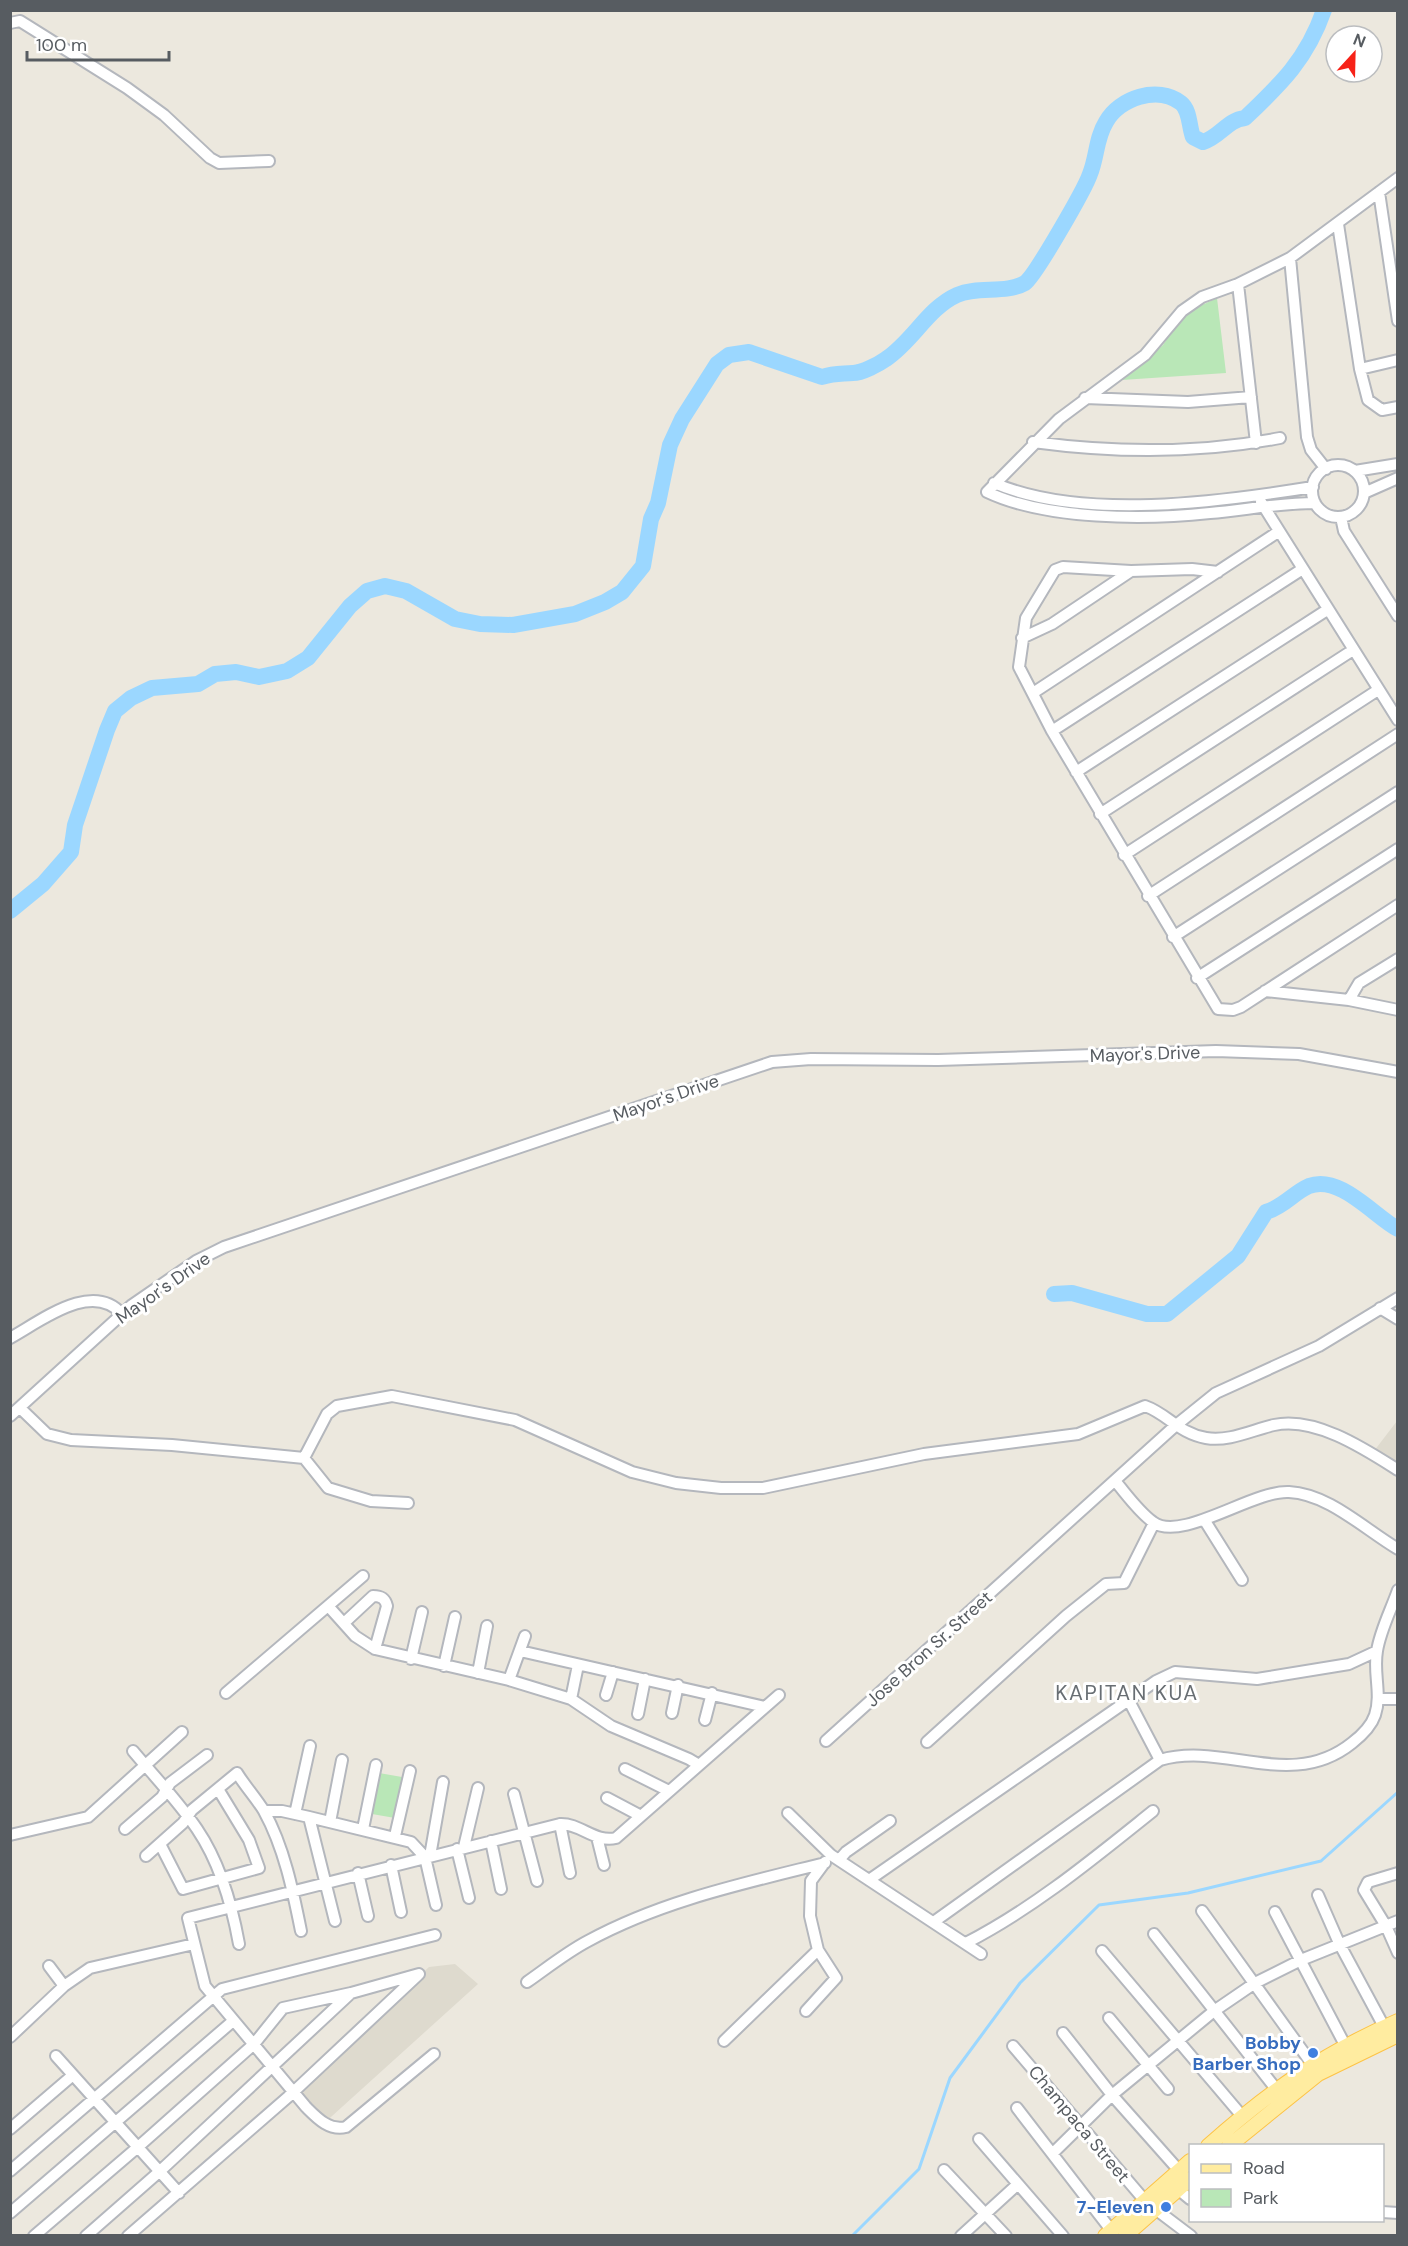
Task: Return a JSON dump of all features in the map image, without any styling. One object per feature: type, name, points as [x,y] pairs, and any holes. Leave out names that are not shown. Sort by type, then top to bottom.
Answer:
[{"type":"main road","points":[[1209,2144],[1242,2116],[1390,2034],[1398,2021]]},
{"type":"main road","points":[[1229,2144],[1312,2064],[1345,2045],[1390,2034]]},
{"type":"main road","points":[[1108,2233],[1151,2206],[1184,2180]]},
{"type":"main road","points":[[1125,2235],[1151,2206]]},
{"type":"street","points":[[10,23],[20,21],[127,88],[164,115],[219,163],[268,161]]},
{"type":"street","points":[[1315,503],[1066,502],[1015,492],[994,483],[1033,442],[1085,398],[1145,355],[1182,311],[1202,297],[1238,284],[1290,258],[1398,178]]},
{"type":"street","points":[[1379,192],[1398,321]]},
{"type":"street","points":[[1338,224],[1360,369],[1368,400],[1376,408],[1382,410],[1398,407]]},
{"type":"street","points":[[1290,258],[1307,437],[1311,450],[1326,469]]},
{"type":"street","points":[[1238,284],[1256,443]]},
{"type":"street","points":[[1360,369],[1398,360]]},
{"type":"street","points":[[1085,398],[1188,402],[1251,397]]},
{"type":"street","points":[[1033,442],[1094,450],[1177,450],[1256,443],[1280,438]]},
{"type":"street","points":[[1355,471],[1364,484],[1364,493],[1358,508],[1341,517],[1327,515],[1315,503],[1313,487],[1315,480],[1326,469],[1340,465],[1355,471],[1398,464]]},
{"type":"street","points":[[1364,493],[1398,478]]},
{"type":"street","points":[[1261,501],[1313,487]]},
{"type":"street","points":[[1261,501],[1301,570],[1398,720]]},
{"type":"street","points":[[1341,517],[1344,531],[1398,616]]},
{"type":"street","points":[[1033,693],[1278,532]]},
{"type":"street","points":[[1218,572],[1192,569],[1131,571],[1063,567],[1055,570],[1026,618],[1019,668],[1052,731],[1213,1006],[1224,1011],[1241,1007],[1398,905]]},
{"type":"street","points":[[1052,731],[1301,570]]},
{"type":"street","points":[[1022,638],[1052,624],[1131,571]]},
{"type":"street","points":[[1076,772],[1327,610]]},
{"type":"street","points":[[1100,814],[1353,650]]},
{"type":"street","points":[[1124,855],[1378,690]]},
{"type":"street","points":[[1148,896],[1398,735]]},
{"type":"street","points":[[1173,937],[1398,792]]},
{"type":"street","points":[[1197,978],[1398,849]]},
{"type":"street","points":[[1349,1000],[1359,983],[1398,959]]},
{"type":"street","points":[[1265,991],[1349,1000],[1398,1010]]},
{"type":"street","name":"Mayor's Drive","points":[[10,1416],[122,1314],[196,1261],[224,1247],[772,1062],[811,1059],[938,1060],[1216,1052],[1299,1054],[1398,1072]]},
{"type":"street","name":"Jose Bron Sr. Street","points":[[826,1741],[1116,1482],[1175,1426],[1216,1393],[1319,1346],[1398,1298]]},
{"type":"street","points":[[10,1338],[83,1301],[103,1300],[114,1304],[122,1314]]},
{"type":"street","points":[[1380,1308],[1398,1319]]},
{"type":"street","points":[[304,1458],[327,1414],[337,1406],[392,1396],[515,1420],[632,1472],[676,1483],[721,1488],[764,1488],[924,1454],[1078,1434],[1145,1406],[1175,1426],[1208,1438],[1231,1437],[1277,1425],[1315,1428],[1356,1443],[1398,1470]]},
{"type":"street","points":[[20,1408],[47,1434],[70,1440],[172,1444],[304,1458],[328,1488],[371,1501],[408,1503]]},
{"type":"street","points":[[1116,1482],[1154,1523],[1164,1527],[1204,1521],[1254,1498],[1272,1493],[1290,1492],[1313,1497],[1338,1509],[1398,1549]]},
{"type":"street","points":[[1204,1521],[1242,1580]]},
{"type":"street","points":[[927,1742],[1098,1590],[1112,1582],[1124,1583],[1154,1523]]},
{"type":"street","points":[[226,1693],[363,1576]]},
{"type":"street","points":[[935,1922],[1160,1760],[1188,1756],[1293,1766],[1315,1763],[1346,1748],[1364,1733],[1374,1718],[1379,1700],[1377,1651],[1398,1590]]},
{"type":"street","points":[[344,1623],[373,1596],[379,1596],[385,1600],[387,1606],[375,1649]]},
{"type":"street","points":[[329,1607],[355,1636],[375,1649],[509,1680],[571,1700],[611,1726],[699,1765]]},
{"type":"street","points":[[411,1659],[422,1612]]},
{"type":"street","points":[[444,1666],[455,1617]]},
{"type":"street","points":[[478,1673],[488,1626]]},
{"type":"street","points":[[509,1680],[525,1636]]},
{"type":"street","points":[[520,1651],[678,1685],[765,1707]]},
{"type":"street","points":[[869,1880],[1128,1699],[1175,1672],[1257,1679],[1349,1664],[1377,1651]]},
{"type":"street","points":[[571,1700],[579,1665]]},
{"type":"street","points":[[606,1695],[613,1672]]},
{"type":"street","points":[[638,1714],[645,1679]]},
{"type":"street","points":[[672,1713],[678,1685]]},
{"type":"street","points":[[705,1720],[712,1693]]},
{"type":"street","points":[[434,2054],[346,2127],[338,2129],[321,2122],[205,1986],[188,1918],[293,1889],[560,1824],[568,1824],[608,1840],[616,1838],[779,1695]]},
{"type":"street","points":[[1128,1699],[1160,1760]]},
{"type":"street","points":[[1379,1700],[1398,1700]]},
{"type":"street","points":[[10,1835],[88,1817],[182,1732]]},
{"type":"street","points":[[295,1814],[310,1746]]},
{"type":"street","points":[[133,1751],[188,1816],[214,1858],[232,1906],[239,1944]]},
{"type":"street","points":[[125,1829],[162,1797],[170,1783],[207,1755]]},
{"type":"street","points":[[330,1822],[342,1760]]},
{"type":"street","points":[[363,1829],[376,1765]]},
{"type":"street","points":[[625,1769],[669,1791]]},
{"type":"street","points":[[395,1836],[410,1771]]},
{"type":"street","points":[[146,1856],[237,1773],[264,1811],[276,1839],[293,1889],[302,1931]]},
{"type":"street","points":[[436,1905],[427,1856],[442,1782]]},
{"type":"street","points":[[469,1898],[461,1848],[478,1788]]},
{"type":"street","points":[[160,1844],[183,1889],[256,1871],[259,1864],[232,1808],[218,1789]]},
{"type":"street","points":[[514,1794],[537,1881]]},
{"type":"street","points":[[607,1798],[641,1816]]},
{"type":"street","points":[[264,1811],[309,1816],[395,1836],[411,1842],[427,1856]]},
{"type":"street","points":[[966,1943],[1000,1925],[1065,1881],[1153,1811]]},
{"type":"street","points":[[788,1813],[832,1859],[935,1922],[981,1954]]},
{"type":"street","points":[[309,1816],[335,1922]]},
{"type":"street","points":[[527,1982],[587,1941],[624,1924],[714,1891],[832,1859],[846,1852],[890,1821]]},
{"type":"street","points":[[560,1824],[570,1873]]},
{"type":"street","points":[[597,1837],[604,1865]]},
{"type":"street","points":[[491,1841],[501,1889]]},
{"type":"street","points":[[806,2011],[836,1978],[818,1950],[810,1916],[810,1884],[832,1859]]},
{"type":"street","points":[[391,1865],[401,1912]]},
{"type":"street","points":[[1398,1873],[1365,1886],[1364,1890],[1386,1926],[1398,1953]]},
{"type":"street","points":[[358,1874],[368,1916]]},
{"type":"street","points":[[1318,1895],[1339,1943],[1390,2034]]},
{"type":"street","points":[[1202,1911],[1256,1983],[1312,2064]]},
{"type":"street","points":[[1275,1912],[1345,2045]]},
{"type":"street","points":[[1053,2153],[1112,2095],[1180,2042],[1214,2011],[1256,1983],[1301,1960],[1398,1921]]},
{"type":"street","points":[[1154,1934],[1279,2094]]},
{"type":"street","points":[[10,2171],[222,1989],[435,1935]]},
{"type":"street","points":[[10,2037],[64,1986],[90,1968],[194,1944]]},
{"type":"street","points":[[724,2041],[818,1950]]},
{"type":"street","points":[[1102,1951],[1242,2116]]},
{"type":"street","points":[[49,1966],[64,1986]]},
{"type":"street","points":[[33,2235],[138,2147],[254,2044],[288,2005],[351,1993],[419,1974],[294,2091],[128,2235]]},
{"type":"street","points":[[86,2235],[159,2172],[351,1993]]},
{"type":"street","points":[[1109,2018],[1168,2089]]},
{"type":"street","points":[[10,2212],[233,2021]]},
{"type":"street","points":[[1063,2033],[1184,2180]]},
{"type":"street","name":"Champaca Street","points":[[1013,2046],[1151,2206],[1191,2235]]},
{"type":"street","points":[[56,2056],[179,2193]]},
{"type":"street","points":[[10,2129],[73,2075]]},
{"type":"street","points":[[1017,2108],[1053,2153],[1108,2233]]},
{"type":"street","points":[[979,2139],[1063,2235]]},
{"type":"street","points":[[944,2170],[1006,2235]]},
{"type":"street","points":[[961,2235],[1018,2184]]},
{"type":"shaded area","points":[[1397,1421],[1397,1463],[1374,1451]]},
{"type":"shaded area","points":[[455,1964],[478,1984],[321,2126],[292,2096],[429,1967]]},
{"type":"green space","points":[[1217,298],[1226,373],[1122,380],[1163,345],[1183,314]]},
{"type":"green space","points":[[379,1773],[402,1777],[395,1818],[372,1814]]},
{"type":"waterway","points":[[10,911],[43,884],[71,852],[75,825],[107,730],[115,711],[131,698],[152,688],[198,684],[215,674],[236,672],[259,677],[287,671],[308,658],[350,606],[367,591],[385,586],[406,591],[455,619],[480,624],[513,625],[575,614],[605,602],[622,592],[643,566],[651,519],[658,503],[670,445],[682,419],[717,364],[729,355],[749,352],[822,377],[861,372],[896,352],[937,308],[957,295],[965,292],[1009,288],[1025,283],[1049,249],[1070,213],[1092,168],[1100,134],[1106,122],[1120,106],[1151,95],[1172,98],[1184,106],[1193,137],[1203,142],[1209,140],[1233,122],[1245,118],[1292,70],[1310,43],[1324,10]]},
{"type":"waterway","points":[[1054,1294],[1072,1293],[1147,1314],[1167,1314],[1238,1256],[1266,1212],[1309,1186],[1321,1184],[1345,1191],[1398,1229]]},
{"type":"waterway","points":[[852,2236],[919,2169],[950,2078],[1020,1983],[1099,1905],[1188,1893],[1321,1861],[1398,1792]]},
{"type":"place","name":"Bobby Barber Shop","points":[[1313,2053]]},
{"type":"place","name":"7-Eleven","points":[[1166,2207]]},
{"type":"district","name":"KAPITAN KUA","points":[[1127,1693]]}]
